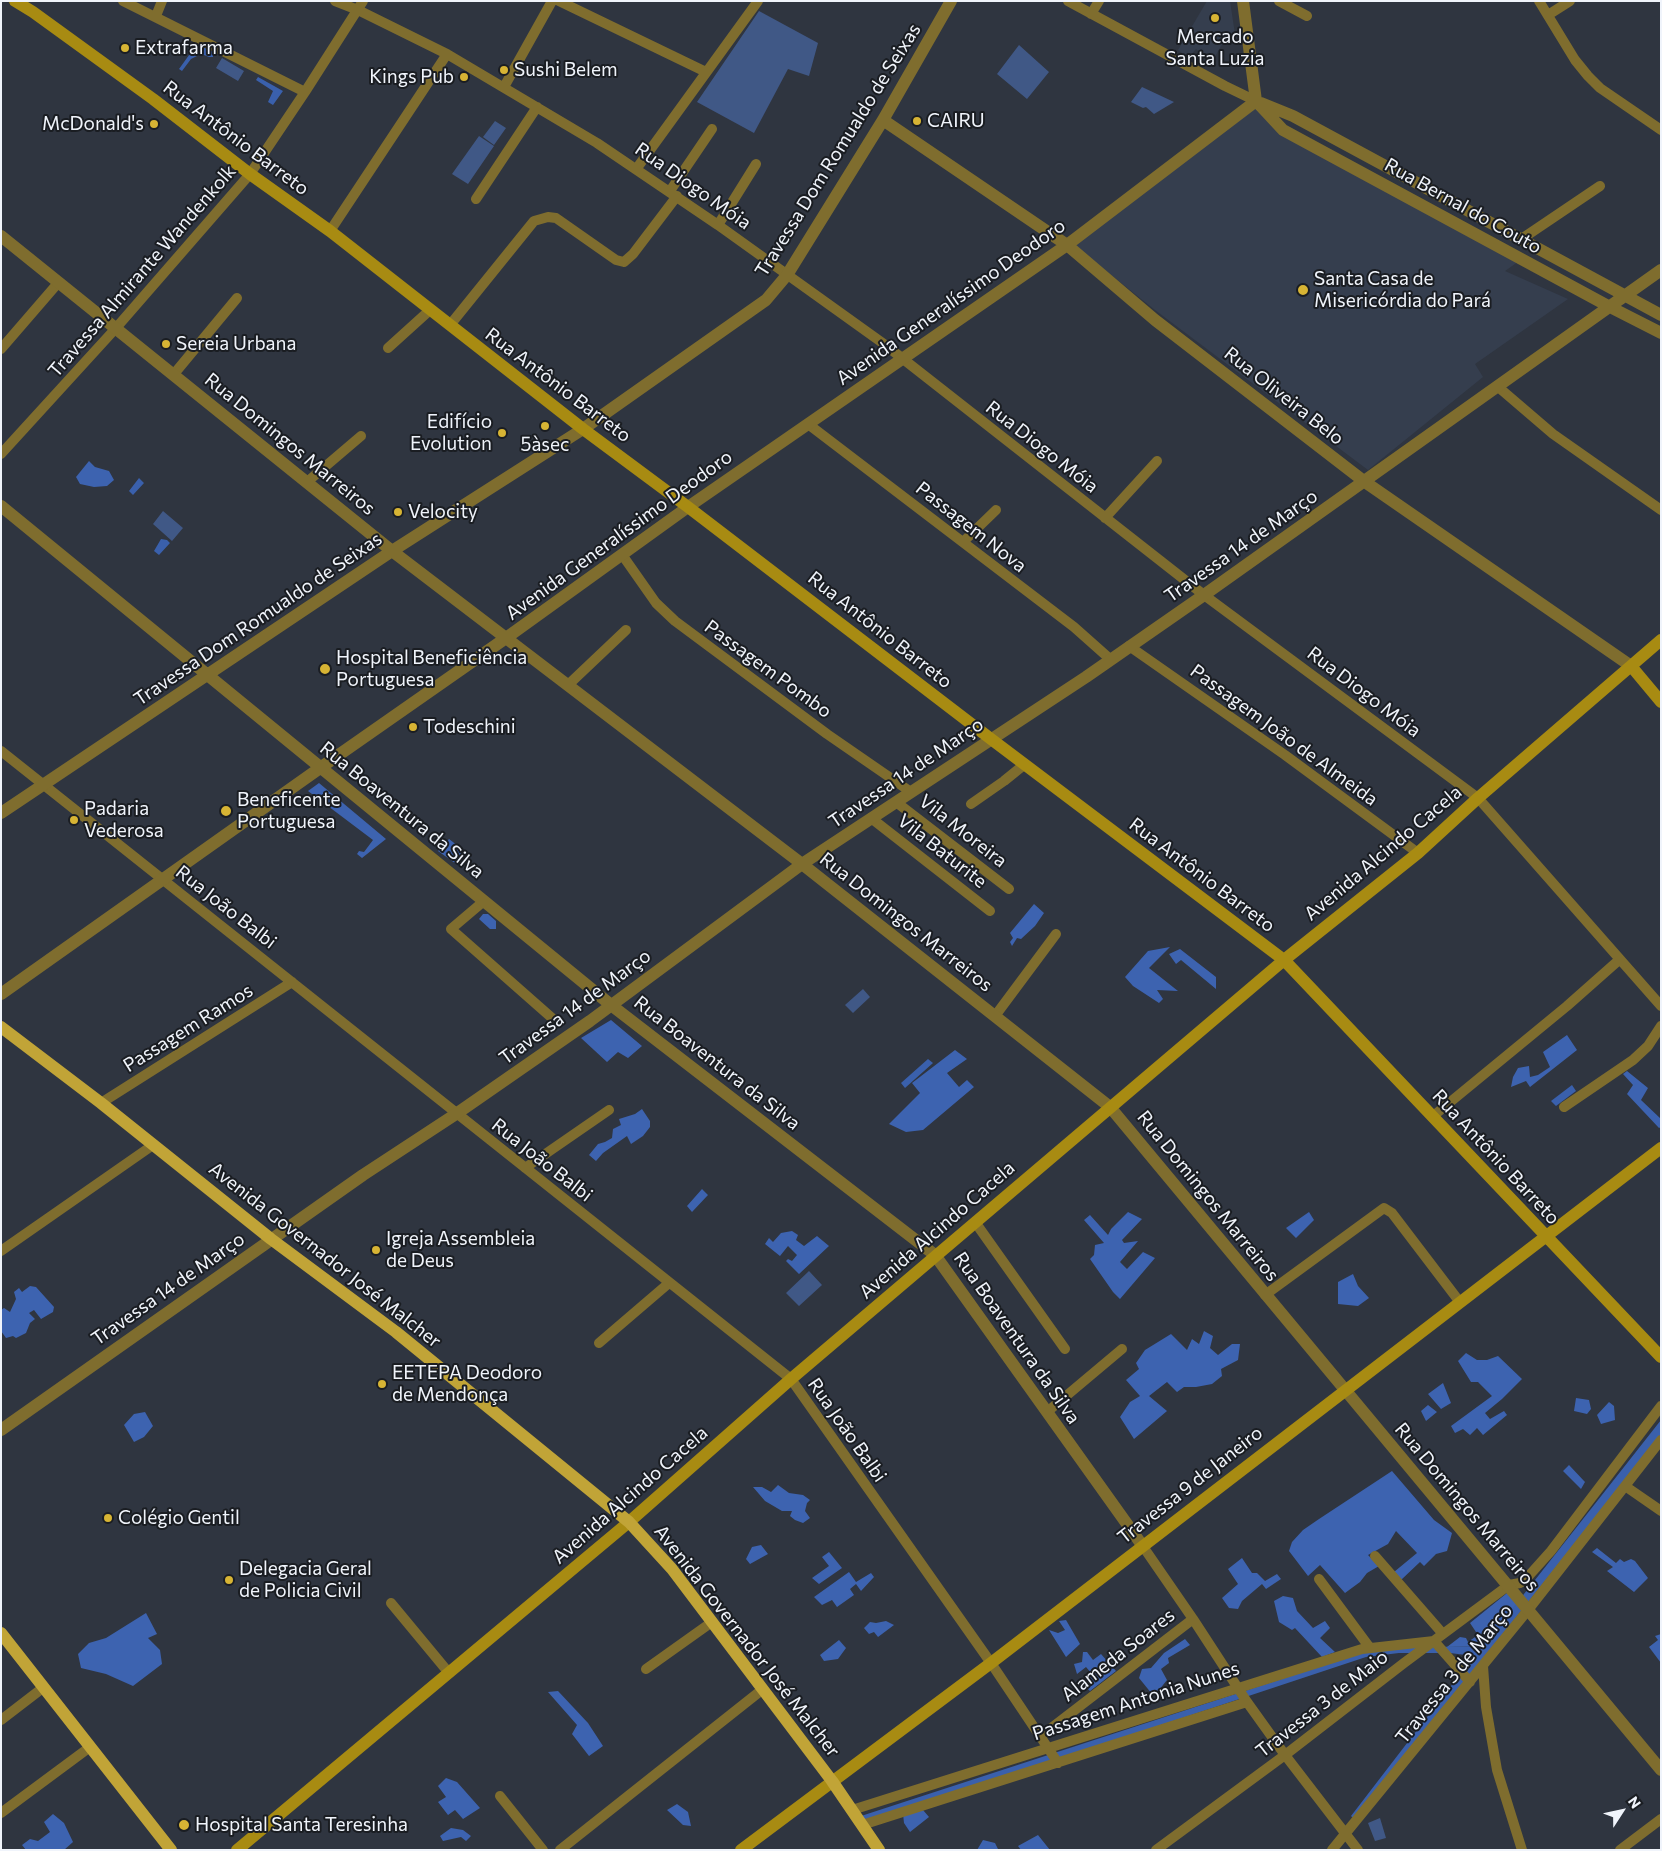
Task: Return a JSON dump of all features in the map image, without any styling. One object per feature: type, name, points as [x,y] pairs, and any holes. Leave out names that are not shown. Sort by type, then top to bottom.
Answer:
[{"type":"main road","name":"Rua Antônio Barreto","points":[[15,1],[34,12],[250,174],[330,231],[583,429],[1284,960],[1544,1236],[1661,1357]]},
{"type":"main road","name":"Avenida Alcindo Cacela","points":[[237,1850],[629,1522],[935,1255],[1284,960],[1418,853],[1478,798],[1661,640]]},
{"type":"main road","name":"Rua Oliveira Belo","points":[[1631,666],[1661,702]]},
{"type":"main road","name":"Avenida Governador José Malcher","points":[[1,1027],[102,1103],[271,1239],[396,1332],[629,1522],[672,1569],[832,1781],[879,1850]]},
{"type":"main road","name":"Travessa 9 de Janeiro","points":[[741,1850],[991,1663],[1459,1301],[1661,1148]]},
{"type":"main road","points":[[1,1633],[171,1850]]},
{"type":"street","points":[[123,1],[305,92]]},
{"type":"street","points":[[156,16],[162,1]]},
{"type":"street","name":"Rua Diogo Móia","points":[[335,1],[360,5],[504,87],[637,168],[884,344],[1204,595],[1478,798],[1660,1005]]},
{"type":"street","points":[[504,87],[552,1]]},
{"type":"street","points":[[559,1],[706,72]]},
{"type":"street","points":[[637,168],[758,1]]},
{"type":"street","name":"Travessa Dom Romualdo de Seixas","points":[[1,814],[392,551],[583,429],[766,300],[787,275],[883,120],[951,1]]},
{"type":"street","name":"Rua Bernal do Couto","points":[[1068,1],[1225,86],[1294,116],[1661,315]]},
{"type":"street","points":[[1091,14],[1099,1]]},
{"type":"street","points":[[1243,1],[1256,101]]},
{"type":"street","points":[[1279,1],[1307,16]]},
{"type":"street","points":[[1539,1],[1575,60],[1588,76],[1600,88],[1661,130]]},
{"type":"street","points":[[1548,15],[1570,1]]},
{"type":"street","name":"Travessa Almirante Wandenkolk","points":[[1,454],[116,328],[250,174],[360,5]]},
{"type":"street","points":[[330,231],[447,54]]},
{"type":"street","name":"Rua Bernal do Couto","points":[[1256,101],[1283,130],[1661,333]]},
{"type":"street","name":"Avenida Generalíssimo Deodoro","points":[[1,994],[622,556],[688,507],[1066,245],[1256,101]]},
{"type":"street","points":[[476,199],[537,107]]},
{"type":"street","name":"Rua Oliveira Belo","points":[[883,120],[1066,245],[1155,320],[1365,482],[1631,666]]},
{"type":"street","points":[[450,325],[534,221],[548,217],[556,218],[616,260],[624,262],[633,254],[712,129]]},
{"type":"street","points":[[718,224],[756,164]]},
{"type":"street","points":[[1520,240],[1600,186]]},
{"type":"street","name":"Rua Domingos Marreiros","points":[[1,236],[392,551],[802,864],[1110,1108],[1661,1770]]},
{"type":"street","name":"Travessa 14 de Março","points":[[1,1430],[271,1239],[363,1175],[456,1114],[611,1005],[802,864],[1204,595],[1661,270]]},
{"type":"street","points":[[1,349],[58,282]]},
{"type":"street","points":[[174,374],[237,298]]},
{"type":"street","points":[[388,348],[430,310]]},
{"type":"street","points":[[1497,386],[1553,434],[1661,510]]},
{"type":"street","name":"Passagem Nova","points":[[808,424],[1074,628],[1110,659]]},
{"type":"street","points":[[307,482],[361,436]]},
{"type":"street","points":[[1105,518],[1157,461]]},
{"type":"street","name":"Rua Boaventura da Silva","points":[[1,506],[611,1005],[935,1255],[1142,1545],[1247,1702]]},
{"type":"street","points":[[963,542],[996,510]]},
{"type":"street","name":"Passagem Pombo","points":[[622,556],[656,603],[676,621],[828,734],[911,792]]},
{"type":"street","points":[[568,685],[626,630]]},
{"type":"street","name":"Passagem João de Almeida","points":[[1129,646],[1285,755],[1418,853]]},
{"type":"street","name":"Rua João Balbi","points":[[1,751],[791,1379],[991,1663],[1058,1762]]},
{"type":"street","points":[[971,804],[1004,781],[1024,764]]},
{"type":"street","name":"Vila Moreira","points":[[896,802],[1009,889]]},
{"type":"street","name":"Vila Baturite","points":[[871,818],[990,911]]},
{"type":"street","points":[[484,901],[451,929],[552,1018]]},
{"type":"street","points":[[995,1016],[1056,934]]},
{"type":"street","points":[[1432,1116],[1619,960]]},
{"type":"street","name":"Passagem Ramos","points":[[102,1103],[292,982]]},
{"type":"street","points":[[1564,1107],[1633,1060],[1648,1046],[1661,1026]]},
{"type":"street","points":[[525,1168],[609,1110]]},
{"type":"street","points":[[1,1251],[153,1145]]},
{"type":"street","points":[[1265,1295],[1384,1208],[1392,1213],[1459,1301]]},
{"type":"street","points":[[975,1222],[1065,1349]]},
{"type":"street","points":[[599,1343],[669,1282]]},
{"type":"street","points":[[1046,1412],[1122,1349]]},
{"type":"street","name":"Travessa 3 de Março","points":[[1510,1587],[1525,1580],[1551,1551],[1661,1406]]},
{"type":"street","name":"Travessa 3 de Março","points":[[1332,1850],[1467,1678],[1482,1666],[1528,1610],[1661,1440]]},
{"type":"street","points":[[1625,1486],[1661,1511]]},
{"type":"street","points":[[1375,1556],[1438,1644],[1467,1678]]},
{"type":"street","points":[[1319,1579],[1370,1648]]},
{"type":"street","name":"Travessa 3 de Maio","points":[[1156,1850],[1285,1756],[1404,1663],[1438,1644],[1510,1587]]},
{"type":"street","points":[[391,1603],[449,1673]]},
{"type":"street","name":"Alameda Soares","points":[[1041,1736],[1193,1619]]},
{"type":"street","points":[[646,1670],[712,1622]]},
{"type":"street","name":"Passagem Antonia Nunes","points":[[852,1810],[1049,1749],[1238,1687],[1370,1648],[1438,1644]]},
{"type":"street","points":[[1482,1666],[1486,1707],[1497,1770],[1522,1850]]},
{"type":"street","points":[[1,1720],[44,1687]]},
{"type":"street","points":[[560,1850],[763,1689]]},
{"type":"street","points":[[862,1825],[1247,1702],[1285,1756],[1358,1850]]},
{"type":"street","points":[[1,1813],[90,1747]]},
{"type":"street","points":[[500,1796],[543,1850]]},
{"type":"street","points":[[1620,1850],[1661,1819]]},
{"type":"shaded area","name":"Mercado Santa Luzia","points":[[1207,1],[1230,1],[1235,34],[1232,38],[1225,39],[1212,62],[1196,49],[1188,58],[1178,50]]},
{"type":"shaded area","points":[[759,11],[818,43],[809,76],[788,69],[754,133],[697,102]]},
{"type":"shaded area","points":[[197,44],[213,52],[213,57],[199,55],[191,59],[182,71],[179,69]]},
{"type":"shaded area","points":[[1019,45],[1049,72],[1027,99],[997,74]]},
{"type":"shaded area","points":[[222,58],[244,71],[238,81],[216,68]]},
{"type":"shaded area","points":[[258,77],[283,91],[273,105],[268,102],[273,91],[256,80]]},
{"type":"shaded area","points":[[1142,87],[1174,102],[1154,114],[1146,107],[1143,108],[1131,102]]},
{"type":"shaded area","name":"Santa Casa de Misericórdia do Pará","points":[[1256,101],[1279,121],[1522,259],[1505,271],[1568,299],[1475,364],[1483,377],[1368,470],[1155,310],[1071,243]]},
{"type":"shaded area","points":[[495,121],[506,128],[494,145],[483,137]]},
{"type":"shaded area","points":[[479,136],[494,146],[468,184],[452,174]]},
{"type":"shaded area","points":[[89,461],[95,467],[109,471],[114,480],[107,486],[94,487],[80,484],[76,477]]},
{"type":"shaded area","points":[[139,478],[144,483],[133,495],[129,491]]},
{"type":"shaded area","points":[[163,511],[183,528],[172,541],[153,524]]},
{"type":"shaded area","points":[[161,539],[167,540],[170,543],[159,555],[154,551]]},
{"type":"shaded area","points":[[319,783],[386,839],[362,858],[357,854],[359,851],[364,852],[373,840],[308,791]]},
{"type":"shaded area","points":[[449,839],[471,857],[459,866],[438,851]]},
{"type":"shaded area","points":[[1034,904],[1044,913],[1035,926],[1021,939],[1017,938],[1012,946],[1010,942],[1013,938],[1010,933]]},
{"type":"shaded area","points":[[483,914],[488,914],[496,921],[496,929],[490,929],[479,919]]},
{"type":"shaded area","points":[[1170,947],[1149,968],[1178,991],[1157,990],[1163,999],[1159,1003],[1133,986],[1125,977],[1148,951]]},
{"type":"shaded area","points":[[1180,949],[1216,977],[1216,989],[1181,960],[1176,964],[1169,954]]},
{"type":"shaded area","points":[[863,989],[870,997],[853,1013],[845,1005]]},
{"type":"shaded area","points":[[611,1020],[642,1046],[628,1058],[618,1052],[607,1062],[581,1038]]},
{"type":"shaded area","points":[[1567,1035],[1577,1050],[1530,1087],[1526,1081],[1511,1087],[1513,1077],[1518,1068],[1529,1066],[1530,1077],[1538,1075],[1550,1067],[1543,1052]]},
{"type":"shaded area","points":[[955,1050],[967,1059],[947,1073],[959,1087],[967,1080],[974,1087],[923,1130],[906,1132],[889,1124],[920,1093],[912,1083]]},
{"type":"shaded area","points":[[928,1059],[933,1063],[905,1088],[901,1083]]},
{"type":"shaded area","points":[[1627,1071],[1648,1088],[1641,1100],[1661,1119],[1661,1127],[1659,1128],[1627,1094],[1633,1085],[1623,1074]]},
{"type":"shaded area","points":[[1572,1085],[1576,1091],[1556,1106],[1551,1101]]},
{"type":"shaded area","points":[[642,1109],[650,1121],[650,1127],[643,1136],[631,1144],[627,1136],[603,1153],[596,1161],[589,1155],[598,1144],[612,1138],[613,1129],[621,1125],[619,1119],[635,1114]]},
{"type":"shaded area","points":[[702,1189],[708,1195],[692,1212],[687,1206]]},
{"type":"shaded area","points":[[1128,1212],[1142,1219],[1122,1240],[1124,1243],[1138,1241],[1120,1262],[1127,1269],[1143,1252],[1155,1258],[1120,1299],[1090,1259],[1094,1255],[1095,1245],[1104,1243],[1084,1220],[1090,1215],[1108,1235],[1111,1229]]},
{"type":"shaded area","points":[[1309,1212],[1314,1220],[1296,1238],[1286,1228]]},
{"type":"shaded area","points":[[792,1231],[798,1235],[796,1240],[804,1246],[817,1236],[829,1246],[799,1274],[786,1261],[788,1259],[792,1261],[797,1255],[788,1246],[780,1256],[765,1244],[769,1238],[773,1242],[781,1233]]},
{"type":"shaded area","points":[[809,1271],[822,1285],[799,1306],[786,1293]]},
{"type":"shaded area","points":[[1353,1274],[1358,1286],[1369,1298],[1358,1306],[1338,1304],[1338,1282]]},
{"type":"shaded area","points":[[30,1286],[36,1287],[54,1307],[53,1312],[41,1319],[34,1310],[29,1313],[35,1319],[30,1323],[26,1333],[16,1338],[13,1336],[6,1338],[1,1331],[1,1310],[4,1308],[10,1312],[16,1299],[14,1292],[19,1288],[22,1292]]},
{"type":"shaded area","points":[[1204,1331],[1213,1336],[1210,1348],[1218,1355],[1232,1344],[1240,1344],[1238,1360],[1221,1369],[1222,1376],[1212,1384],[1184,1387],[1177,1392],[1167,1382],[1149,1396],[1167,1411],[1134,1439],[1120,1417],[1130,1402],[1140,1396],[1126,1380],[1139,1369],[1136,1363],[1145,1350],[1171,1334],[1187,1350],[1192,1339],[1199,1344]]},
{"type":"shaded area","points":[[1466,1353],[1477,1360],[1487,1360],[1498,1356],[1522,1379],[1485,1413],[1490,1419],[1504,1411],[1507,1415],[1483,1435],[1477,1428],[1470,1435],[1463,1429],[1455,1433],[1451,1426],[1492,1396],[1478,1382],[1471,1382],[1458,1361]]},
{"type":"shaded area","points":[[1443,1383],[1451,1403],[1441,1409],[1428,1394]]},
{"type":"shaded area","points":[[1576,1398],[1589,1400],[1591,1409],[1587,1414],[1574,1411]]},
{"type":"shaded area","points":[[1609,1402],[1614,1406],[1615,1420],[1601,1424],[1597,1415]]},
{"type":"shaded area","points":[[1428,1405],[1437,1412],[1426,1421],[1421,1411]]},
{"type":"shaded area","points":[[145,1412],[153,1426],[144,1437],[134,1442],[124,1425],[134,1414]]},
{"type":"shaded area","points":[[1661,1420],[1661,1435],[1355,1820],[1351,1816],[1474,1656],[1450,1653],[1399,1653],[1366,1657],[863,1824],[858,1817],[1364,1652],[1385,1648],[1483,1646]]},
{"type":"shaded area","points":[[1569,1465],[1585,1482],[1581,1489],[1563,1471]]},
{"type":"shaded area","points":[[1392,1471],[1434,1520],[1452,1533],[1447,1551],[1436,1554],[1424,1566],[1420,1562],[1401,1580],[1394,1572],[1417,1553],[1396,1531],[1388,1544],[1368,1555],[1379,1566],[1367,1573],[1360,1582],[1345,1593],[1320,1565],[1308,1576],[1289,1551],[1292,1542],[1303,1530]]},
{"type":"shaded area","points":[[778,1485],[789,1493],[803,1495],[810,1500],[805,1511],[810,1518],[803,1523],[795,1520],[790,1516],[792,1511],[782,1511],[765,1501],[753,1487],[762,1487],[771,1492]]},
{"type":"shaded area","points":[[761,1545],[768,1554],[750,1564],[746,1559],[752,1547]]},
{"type":"shaded area","points":[[1597,1548],[1616,1563],[1620,1559],[1624,1562],[1631,1559],[1635,1561],[1648,1578],[1634,1592],[1607,1571],[1613,1567],[1592,1552]]},
{"type":"shaded area","points":[[829,1552],[842,1568],[819,1584],[812,1578],[829,1566],[822,1557]]},
{"type":"shaded area","points":[[1242,1558],[1252,1573],[1257,1573],[1265,1581],[1277,1574],[1281,1579],[1266,1589],[1262,1584],[1242,1601],[1238,1609],[1229,1608],[1222,1598],[1238,1584],[1228,1569]]},
{"type":"shaded area","points":[[849,1572],[856,1582],[871,1573],[874,1577],[861,1591],[856,1584],[850,1589],[854,1595],[837,1607],[832,1600],[822,1605],[814,1597]]},
{"type":"shaded area","points":[[1507,1593],[1517,1604],[1483,1646],[1447,1647],[1460,1637],[1466,1638],[1468,1642],[1478,1635],[1470,1623]]},
{"type":"shaded area","points":[[1283,1596],[1293,1598],[1297,1611],[1313,1628],[1325,1621],[1330,1628],[1320,1638],[1335,1652],[1322,1657],[1295,1628],[1292,1630],[1279,1622],[1274,1601]]},
{"type":"shaded area","points":[[146,1613],[157,1634],[148,1638],[160,1650],[162,1664],[133,1686],[106,1674],[81,1668],[78,1654],[89,1643],[106,1638]]},
{"type":"shaded area","points":[[1066,1620],[1080,1644],[1066,1657],[1049,1630],[1058,1633],[1065,1630],[1059,1621]]},
{"type":"shaded area","points":[[886,1621],[894,1625],[878,1637],[874,1632],[869,1634],[864,1628],[870,1622]]},
{"type":"shaded area","points":[[1661,1634],[1661,1663],[1649,1647],[1658,1640],[1655,1636]]},
{"type":"shaded area","points":[[1185,1639],[1190,1645],[1168,1658],[1169,1663],[1161,1669],[1167,1680],[1159,1690],[1161,1697],[1152,1694],[1139,1678],[1142,1669],[1151,1668],[1164,1653]]},
{"type":"shaded area","points":[[839,1640],[846,1648],[838,1659],[824,1661],[820,1655]]},
{"type":"shaded area","points":[[1083,1652],[1087,1652],[1093,1660],[1101,1654],[1116,1671],[1090,1691],[1083,1684],[1092,1674],[1086,1667],[1077,1674],[1074,1664],[1082,1662]]},
{"type":"shaded area","points":[[558,1691],[588,1723],[603,1746],[589,1756],[572,1734],[577,1725],[548,1692]]},
{"type":"shaded area","points":[[446,1778],[457,1782],[480,1808],[463,1819],[455,1810],[448,1815],[438,1802],[446,1797],[438,1786]]},
{"type":"shaded area","points":[[677,1804],[688,1812],[691,1826],[683,1825],[667,1810]]},
{"type":"shaded area","points":[[923,1810],[929,1817],[910,1832],[904,1823],[903,1814]]},
{"type":"shaded area","points":[[53,1814],[64,1823],[73,1842],[64,1850],[26,1850],[22,1845],[30,1839],[38,1841],[50,1832],[44,1822]]},
{"type":"shaded area","points":[[1380,1818],[1386,1838],[1375,1841],[1368,1823]]},
{"type":"shaded area","points":[[451,1828],[463,1830],[471,1836],[466,1841],[461,1837],[443,1841],[440,1836]]},
{"type":"shaded area","points":[[1038,1835],[1050,1850],[1021,1850],[1018,1846]]},
{"type":"shaded area","points":[[983,1840],[995,1843],[998,1849],[977,1850]]},
{"type":"place","name":"Mercado Santa Luzia","points":[[1215,18]]},
{"type":"place","name":"Extrafarma","points":[[125,48]]},
{"type":"place","name":"Sushi Belem","points":[[504,70]]},
{"type":"place","name":"Kings Pub","points":[[464,77]]},
{"type":"place","name":"CAIRU","points":[[917,121]]},
{"type":"place","name":"McDonald's","points":[[154,124]]},
{"type":"place","name":"Santa Casa de Misericórdia do Pará","points":[[1303,290]]},
{"type":"place","name":"Sereia Urbana","points":[[166,344]]},
{"type":"place","name":"5àsec","points":[[545,426]]},
{"type":"place","name":"Edifício Evolution","points":[[502,433]]},
{"type":"place","name":"Velocity","points":[[398,512]]},
{"type":"place","name":"Hospital Beneficiência Portuguesa","points":[[325,669]]},
{"type":"place","name":"Todeschini","points":[[413,727]]},
{"type":"place","name":"Beneficente Portuguesa","points":[[226,811]]},
{"type":"place","name":"Padaria Vederosa","points":[[74,820]]},
{"type":"place","name":"Igreja Assembleia de Deus","points":[[376,1250]]},
{"type":"place","name":"EETEPA Deodoro de Mendonça","points":[[382,1384]]},
{"type":"place","name":"Colégio Gentil","points":[[108,1518]]},
{"type":"place","name":"Delegacia Geral de Policia Civil","points":[[229,1580]]},
{"type":"place","name":"Hospital Santa Teresinha","points":[[184,1825]]}]
